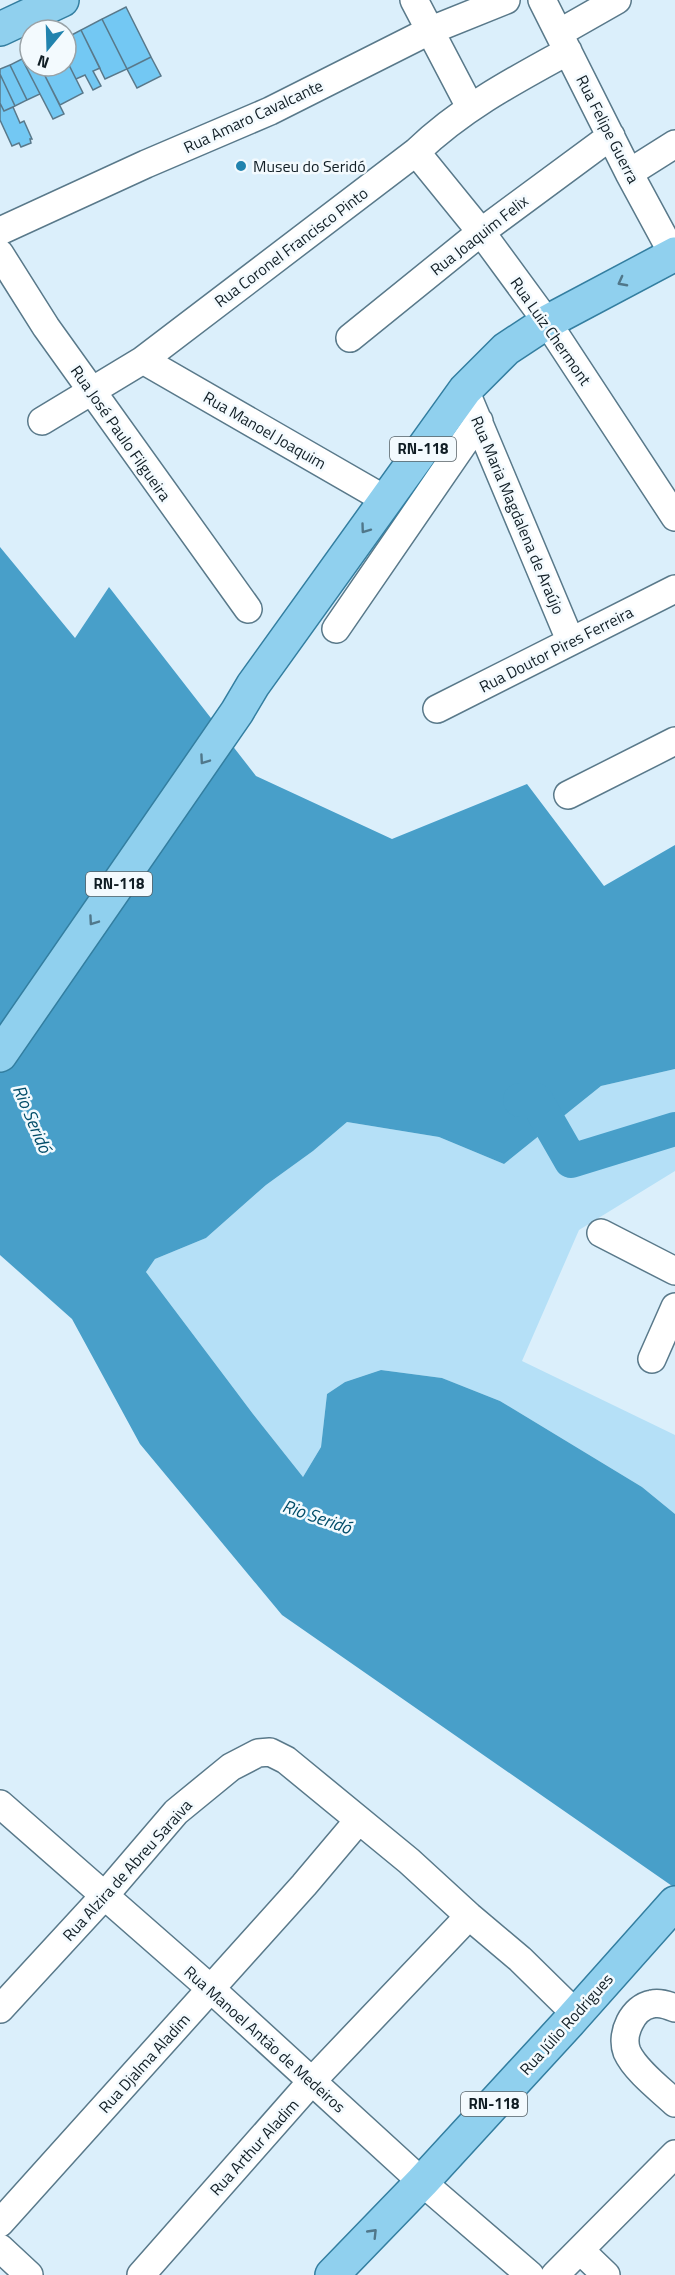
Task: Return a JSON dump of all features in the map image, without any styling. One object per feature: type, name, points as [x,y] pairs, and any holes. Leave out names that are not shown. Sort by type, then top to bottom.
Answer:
[{"type":"main road","points":[[0,28],[58,1]]},
{"type":"main road","name":"RN-118","points":[[0,1055],[237,712],[253,685],[465,390],[506,349],[547,322],[674,255]]},
{"type":"main road","name":"Rua Júlio Rodrigues","points":[[332,2275],[422,2182],[675,1903]]},
{"type":"street","points":[[414,0],[470,106]]},
{"type":"street","name":"Rua Amaro Cavalcante","points":[[0,231],[146,164],[270,111],[429,31],[506,0]]},
{"type":"street","name":"Rua Felipe Guerra","points":[[542,0],[629,173],[674,255]]},
{"type":"street","name":"Rua Coronel Francisco Pinto","points":[[42,421],[143,360],[416,152],[440,129],[470,106],[564,42],[617,0]]},
{"type":"street","name":"Rua Joaquim Felix","points":[[350,338],[481,232],[611,136]]},
{"type":"street","points":[[629,173],[675,144]]},
{"type":"street","name":"Rua Luiz Chermont","points":[[416,152],[481,232],[547,322],[675,517]]},
{"type":"street","name":"Rua José Paulo Filgueira","points":[[0,254],[46,327],[248,609]]},
{"type":"street","name":"Rua Manoel Joaquim","points":[[143,360],[386,500]]},
{"type":"street","name":"Rua Maria Magdalena de Araújo","points":[[465,390],[570,640]]},
{"type":"street","points":[[336,628],[479,421]]},
{"type":"street","name":"Rua Doutor Pires Ferreira","points":[[437,709],[675,589]]},
{"type":"street","points":[[568,795],[675,741]]},
{"type":"street","points":[[601,1233],[675,1271]]},
{"type":"street","points":[[652,1359],[675,1307]]},
{"type":"street","name":"Rua Alzira de Abreu Saraiva","points":[[0,2009],[105,1896],[184,1804],[231,1767],[258,1754],[270,1752],[286,1760],[358,1821]]},
{"type":"street","name":"Rua Manoel Antão de Medeiros","points":[[0,1804],[211,1989],[422,2182],[530,2275]]},
{"type":"street","points":[[358,1821],[409,1861],[520,1959],[576,2014]]},
{"type":"street","name":"Rua Djalma Aladim","points":[[0,2223],[304,1885],[358,1821]]},
{"type":"street","name":"Rua Arthur Aladim","points":[[141,2275],[312,2081],[469,1916]]},
{"type":"street","points":[[664,2006],[642,2007],[634,2015],[627,2029],[625,2042],[627,2052],[675,2103]]},
{"type":"street","points":[[555,2275],[675,2154]]},
{"type":"street","points":[[0,2248],[29,2275]]},
{"type":"street","points":[[580,2250],[606,2275]]},
{"type":"shaded area","points":[[675,1069],[675,1171],[579,1230],[522,1361],[675,1435],[675,1514],[642,1487],[500,1401],[442,1378],[381,1370],[345,1382],[327,1394],[321,1447],[303,1477],[146,1272],[155,1259],[206,1238],[266,1185],[313,1151],[347,1122],[439,1137],[504,1164],[601,1086]]},
{"type":"water","name":"Rio Seridó","points":[[0,547],[75,638],[109,587],[256,776],[392,839],[527,784],[604,886],[675,845],[675,1069],[601,1086],[504,1164],[439,1137],[347,1122],[313,1151],[266,1185],[206,1238],[155,1259],[146,1272],[303,1477],[321,1447],[327,1394],[345,1382],[381,1370],[442,1378],[500,1401],[642,1487],[675,1514],[675,1888],[282,1615],[140,1444],[72,1319],[0,1255]]},
{"type":"building","points":[[126,7],[151,57],[127,69],[102,19]]},
{"type":"building","points":[[102,19],[127,69],[105,79],[81,30]]},
{"type":"building","points":[[81,30],[100,68],[93,71],[101,86],[93,90],[85,75],[76,79],[76,78],[78,78],[78,32]]},
{"type":"building","points":[[151,57],[161,76],[137,88],[127,69]]},
{"type":"building","points":[[18,61],[18,78],[32,78],[40,94],[27,100],[10,65]]},
{"type":"building","points":[[10,65],[27,100],[15,106],[0,74],[0,69]]},
{"type":"building","points":[[0,74],[15,106],[4,111],[0,103]]},
{"type":"building","points":[[32,78],[46,78],[64,114],[53,119]]},
{"type":"building","points":[[46,78],[76,78],[83,93],[60,105]]},
{"type":"building","points":[[0,103],[4,111],[13,107],[20,123],[24,121],[32,139],[30,139],[31,143],[21,147],[19,143],[12,146],[0,120]]},
{"type":"waterway","points":[[520,1100],[536,1100],[571,1161],[675,1129]]},
{"type":"place","name":"Museu do Seridó","points":[[241,166]]}]
